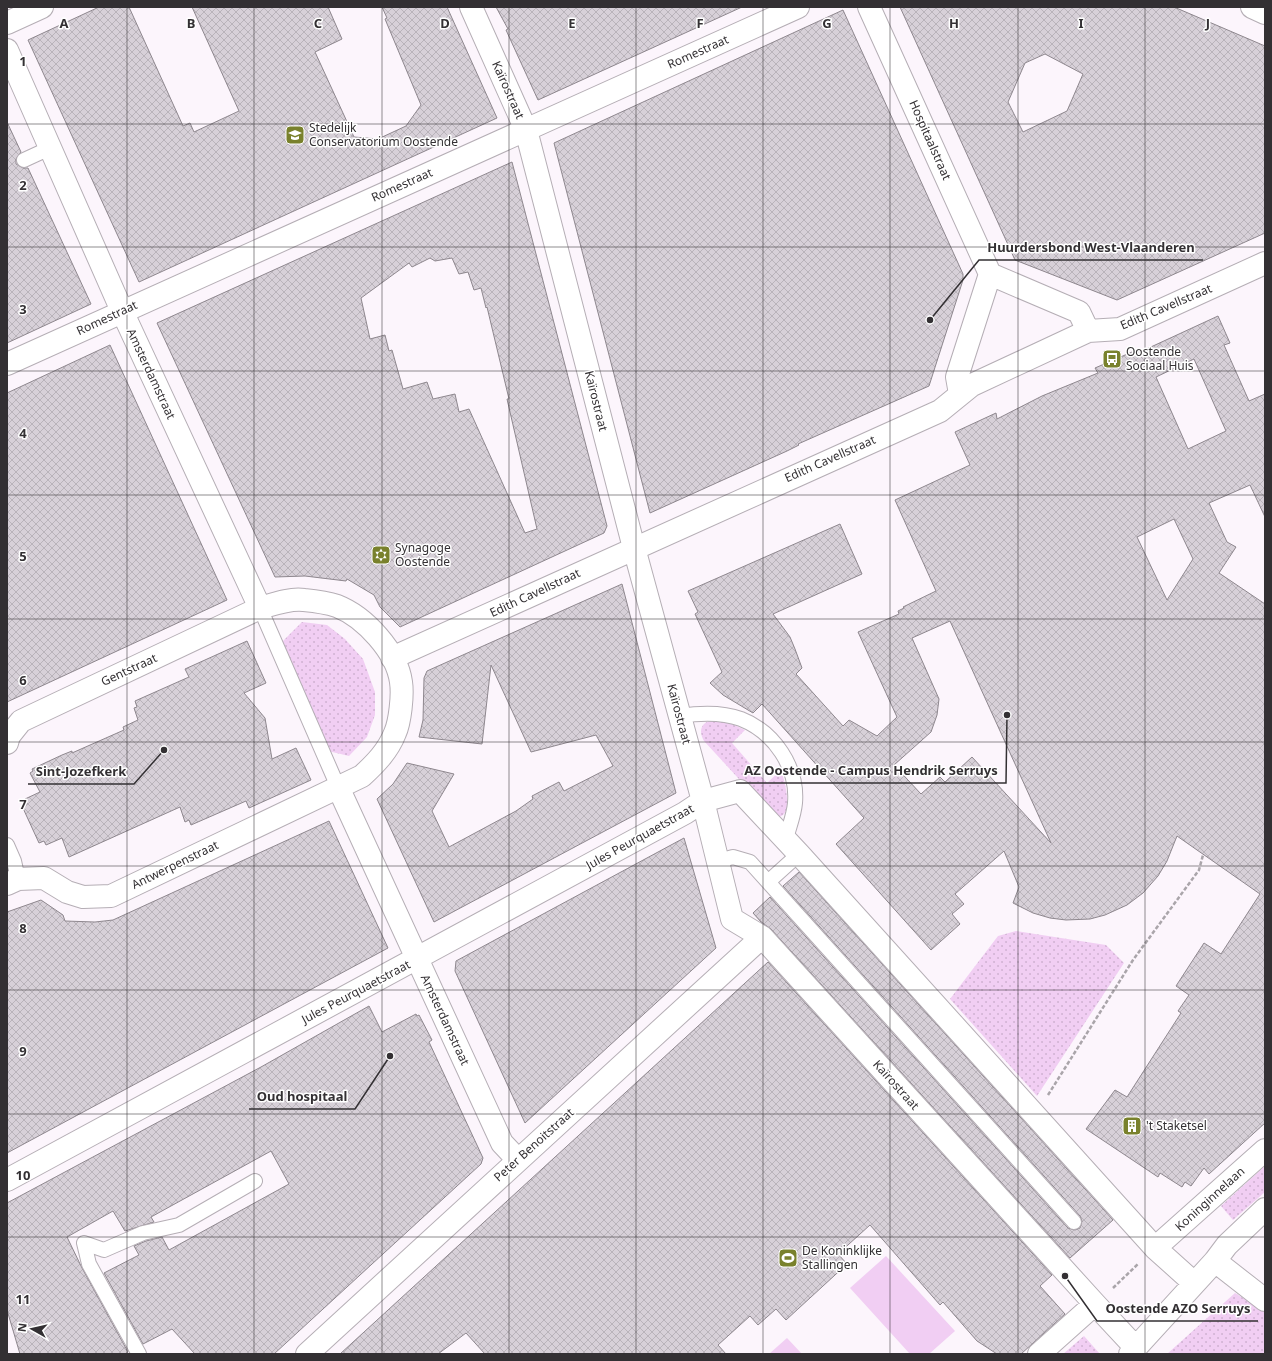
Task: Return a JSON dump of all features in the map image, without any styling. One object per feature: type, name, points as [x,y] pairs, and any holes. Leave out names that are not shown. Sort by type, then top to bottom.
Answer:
[{"type":"street","points":[[7,23],[42,7]]},
{"type":"street","name":"Kaïrostraat","points":[[471,7],[526,130],[634,548],[703,801],[732,919],[762,937],[1094,1304],[1133,1351]]},
{"type":"street","name":"Romestraat","points":[[7,364],[798,7]]},
{"type":"street","name":"Hospitaalstraat","points":[[869,7],[990,274]]},
{"type":"street","points":[[1252,7],[1265,13]]},
{"type":"street","name":"Amsterdamstraat","points":[[7,50],[122,311],[260,608]]},
{"type":"street","name":"Edith Cavellstraat","points":[[392,658],[940,411],[972,385],[1088,331],[1120,328],[1265,263]]},
{"type":"street","points":[[960,394],[957,377],[990,274],[1079,312],[1088,331]]},
{"type":"street","name":"Gentstraat","points":[[7,743],[9,736],[21,722],[260,608],[280,602],[303,599],[337,606],[360,619],[381,639],[392,658]]},
{"type":"street","name":"Antwerpenstraat","points":[[12,881],[44,878],[67,892],[83,898],[111,896],[362,776],[381,758],[395,733],[400,710],[401,682],[392,658]]},
{"type":"street","name":"Amsterdamstraat","points":[[338,787],[502,1143],[518,1160]]},
{"type":"street","points":[[703,801],[740,791],[793,846],[1156,1248],[1194,1284]]},
{"type":"street","name":"Jules Peurquaetstraat","points":[[7,1180],[685,813],[703,801]]},
{"type":"street","name":"Peter Benoitstraat","points":[[307,1354],[762,937]]},
{"type":"street","name":"Koninginnelaan","points":[[1156,1248],[1182,1222],[1265,1150]]},
{"type":"street","points":[[1133,1351],[1215,1261],[1227,1245],[1265,1209]]},
{"type":"street","points":[[1215,1261],[1265,1300]]},
{"type":"street","points":[[1039,1354],[1094,1304]]},
{"type":"lane","points":[[24,160],[50,148]]},
{"type":"lane","points":[[260,608],[338,787]]},
{"type":"lane","points":[[680,716],[710,714],[740,719],[754,726],[780,750],[790,766],[795,803],[793,846],[768,882]]},
{"type":"lane","points":[[7,845],[14,861],[12,881]]},
{"type":"lane","points":[[718,861],[733,857],[750,862],[1074,1222]]},
{"type":"lane","points":[[139,1354],[89,1264],[84,1243],[104,1250],[143,1233],[179,1225],[255,1181]]},
{"type":"path","points":[[1036,1116],[1133,960],[1199,870],[1204,855]]},
{"type":"path","points":[[1094,1304],[1156,1248]]},
{"type":"shaded area","points":[[302,622],[327,625],[345,639],[363,659],[375,692],[375,715],[367,737],[349,756],[328,751],[282,642]]},
{"type":"shaded area","points":[[713,720],[732,724],[745,730],[732,743],[767,783],[781,770],[785,783],[787,800],[785,813],[780,816],[773,816],[704,741],[701,734],[703,725]]},
{"type":"shaded area","points":[[1016,931],[1106,945],[1124,963],[1037,1096],[950,999],[998,936]]},
{"type":"shaded area","points":[[1265,1166],[1265,1192],[1233,1220],[1221,1206]]},
{"type":"shaded area","points":[[886,1256],[955,1331],[929,1354],[910,1354],[850,1288]]},
{"type":"shaded area","points":[[1235,1293],[1265,1312],[1265,1351],[1263,1354],[1167,1354]]},
{"type":"shaded area","points":[[1084,1336],[1100,1354],[1063,1354]]},
{"type":"shaded area","points":[[787,1338],[802,1354],[769,1354]]},
{"type":"building","points":[[99,7],[129,7],[183,126],[190,123],[194,132],[239,111],[192,7],[328,7],[342,39],[315,52],[354,137],[378,139],[406,126],[421,105],[385,19],[387,18],[382,7],[447,7],[497,118],[139,282],[28,40]]},
{"type":"building","points":[[496,7],[742,7],[538,100],[506,30],[508,29]]},
{"type":"building","points":[[900,7],[1174,7],[1265,46],[1265,233],[1117,300],[1015,260]],"holes":[[[1045,54],[1083,74],[1067,111],[1023,132],[1008,102],[1025,63]]]},
{"type":"building","points":[[843,10],[963,274],[963,280],[929,386],[798,444],[799,445],[787,451],[650,513],[554,143]]},
{"type":"building","points":[[7,122],[21,152],[16,159],[16,164],[23,168],[28,168],[91,304],[7,343]]},
{"type":"building","points":[[512,162],[607,526],[604,533],[400,627],[380,607],[374,595],[347,579],[346,581],[305,576],[275,577],[157,323]],"holes":[[[430,258],[435,261],[452,258],[459,274],[468,272],[474,290],[481,288],[509,399],[507,399],[537,529],[525,533],[469,409],[459,412],[455,394],[433,399],[427,382],[403,389],[392,350],[389,351],[385,335],[370,339],[361,298],[409,263],[412,267]]]},
{"type":"building","points":[[1218,316],[1230,343],[1224,345],[1249,401],[1265,394],[1265,517],[1250,485],[1209,503],[1227,542],[1236,547],[1219,573],[1265,604],[1265,1123],[1209,1174],[1204,1168],[1191,1186],[1185,1182],[1182,1187],[1160,1173],[1158,1177],[1086,1129],[1115,1090],[1127,1097],[1181,1013],[1178,1011],[1189,995],[1176,986],[1204,943],[1221,954],[1260,894],[1177,836],[1167,861],[1158,876],[1143,893],[1127,905],[1105,915],[1090,919],[1066,920],[1050,918],[1033,913],[1013,903],[1019,887],[1004,851],[955,894],[964,904],[952,914],[960,924],[931,950],[836,844],[864,818],[762,704],[753,713],[723,695],[710,683],[722,672],[695,614],[698,612],[688,591],[840,524],[862,574],[773,614],[790,637],[795,649],[802,668],[796,674],[843,726],[849,720],[877,736],[897,717],[858,632],[899,614],[898,611],[904,608],[903,607],[936,591],[895,500],[970,465],[955,432],[996,413],[997,419],[1042,396],[1098,373],[1095,368],[1139,349],[1140,352]],"holes":[[[1194,359],[1226,431],[1188,449],[1156,377]],[[1174,519],[1193,559],[1167,600],[1137,537]],[[950,621],[1051,843],[972,757],[945,782],[940,777],[921,794],[894,765],[931,732],[937,715],[939,699],[912,638]]]},
{"type":"building","points":[[110,345],[227,600],[7,702],[7,393]]},
{"type":"building","points":[[622,584],[676,793],[434,922],[377,799],[393,784],[407,763],[454,774],[432,811],[449,847],[516,811],[533,799],[532,796],[559,782],[564,791],[613,766],[596,735],[531,752],[491,665],[482,744],[419,737],[423,720],[424,678],[427,671]]},
{"type":"building","points":[[247,641],[266,683],[244,693],[265,718],[272,759],[296,748],[311,780],[249,808],[246,801],[191,825],[189,820],[185,822],[180,807],[69,857],[62,838],[46,845],[44,841],[39,843],[22,806],[27,804],[25,799],[40,792],[30,773],[33,771],[32,769],[124,730],[123,727],[138,720],[134,708],[137,707],[135,701],[189,677],[185,669]]},
{"type":"building","points":[[329,821],[388,948],[7,1153],[7,912],[41,900],[63,915],[65,921],[95,922],[113,920]]},
{"type":"building","points":[[684,838],[716,948],[525,1123],[455,971],[456,961]]},
{"type":"building","points":[[799,872],[1113,1220],[1070,1258],[771,929],[761,922],[753,913],[770,897],[1068,1228],[1075,1230],[1080,1228],[1082,1221],[1080,1216],[783,886]]},
{"type":"building","name":"De Koninklijke Stallingen","points":[[768,962],[1052,1275],[1040,1286],[1065,1314],[1021,1354],[997,1354],[977,1341],[943,1302],[940,1305],[870,1225],[838,1254],[847,1264],[786,1320],[776,1309],[758,1325],[750,1316],[718,1345],[726,1354],[485,1354],[466,1333],[438,1354],[340,1354]]},
{"type":"building","points":[[369,1006],[382,1032],[416,1014],[417,1016],[419,1015],[432,1040],[429,1042],[483,1158],[481,1164],[274,1354],[195,1354],[172,1329],[143,1344],[104,1273],[139,1255],[134,1246],[162,1237],[169,1250],[289,1184],[271,1151],[151,1217],[154,1222],[125,1231],[113,1211],[67,1237],[82,1268],[128,1352],[125,1354],[20,1354],[7,1310],[7,1203],[261,1067]]},
{"type":"place","name":"Stedelijk Conservatorium Oostende","points":[[295,135]]},
{"type":"place","name":"Huurdersbond West-Vlaanderen","points":[[930,320]]},
{"type":"place","name":"Oostende Sociaal Huis","points":[[1112,359]]},
{"type":"place","name":"Synagoge Oostende","points":[[381,555]]},
{"type":"place","name":"AZ Oostende - Campus Hendrik Serruys","points":[[1007,715]]},
{"type":"place","name":"Sint-Jozefkerk","points":[[164,750]]},
{"type":"place","name":"Oud hospitaal","points":[[390,1056]]},
{"type":"place","name":"'t Staketsel","points":[[1132,1126]]},
{"type":"place","name":"De Koninklijke Stallingen","points":[[788,1258]]},
{"type":"place","name":"Oostende AZO Serruys","points":[[1065,1276]]}]
